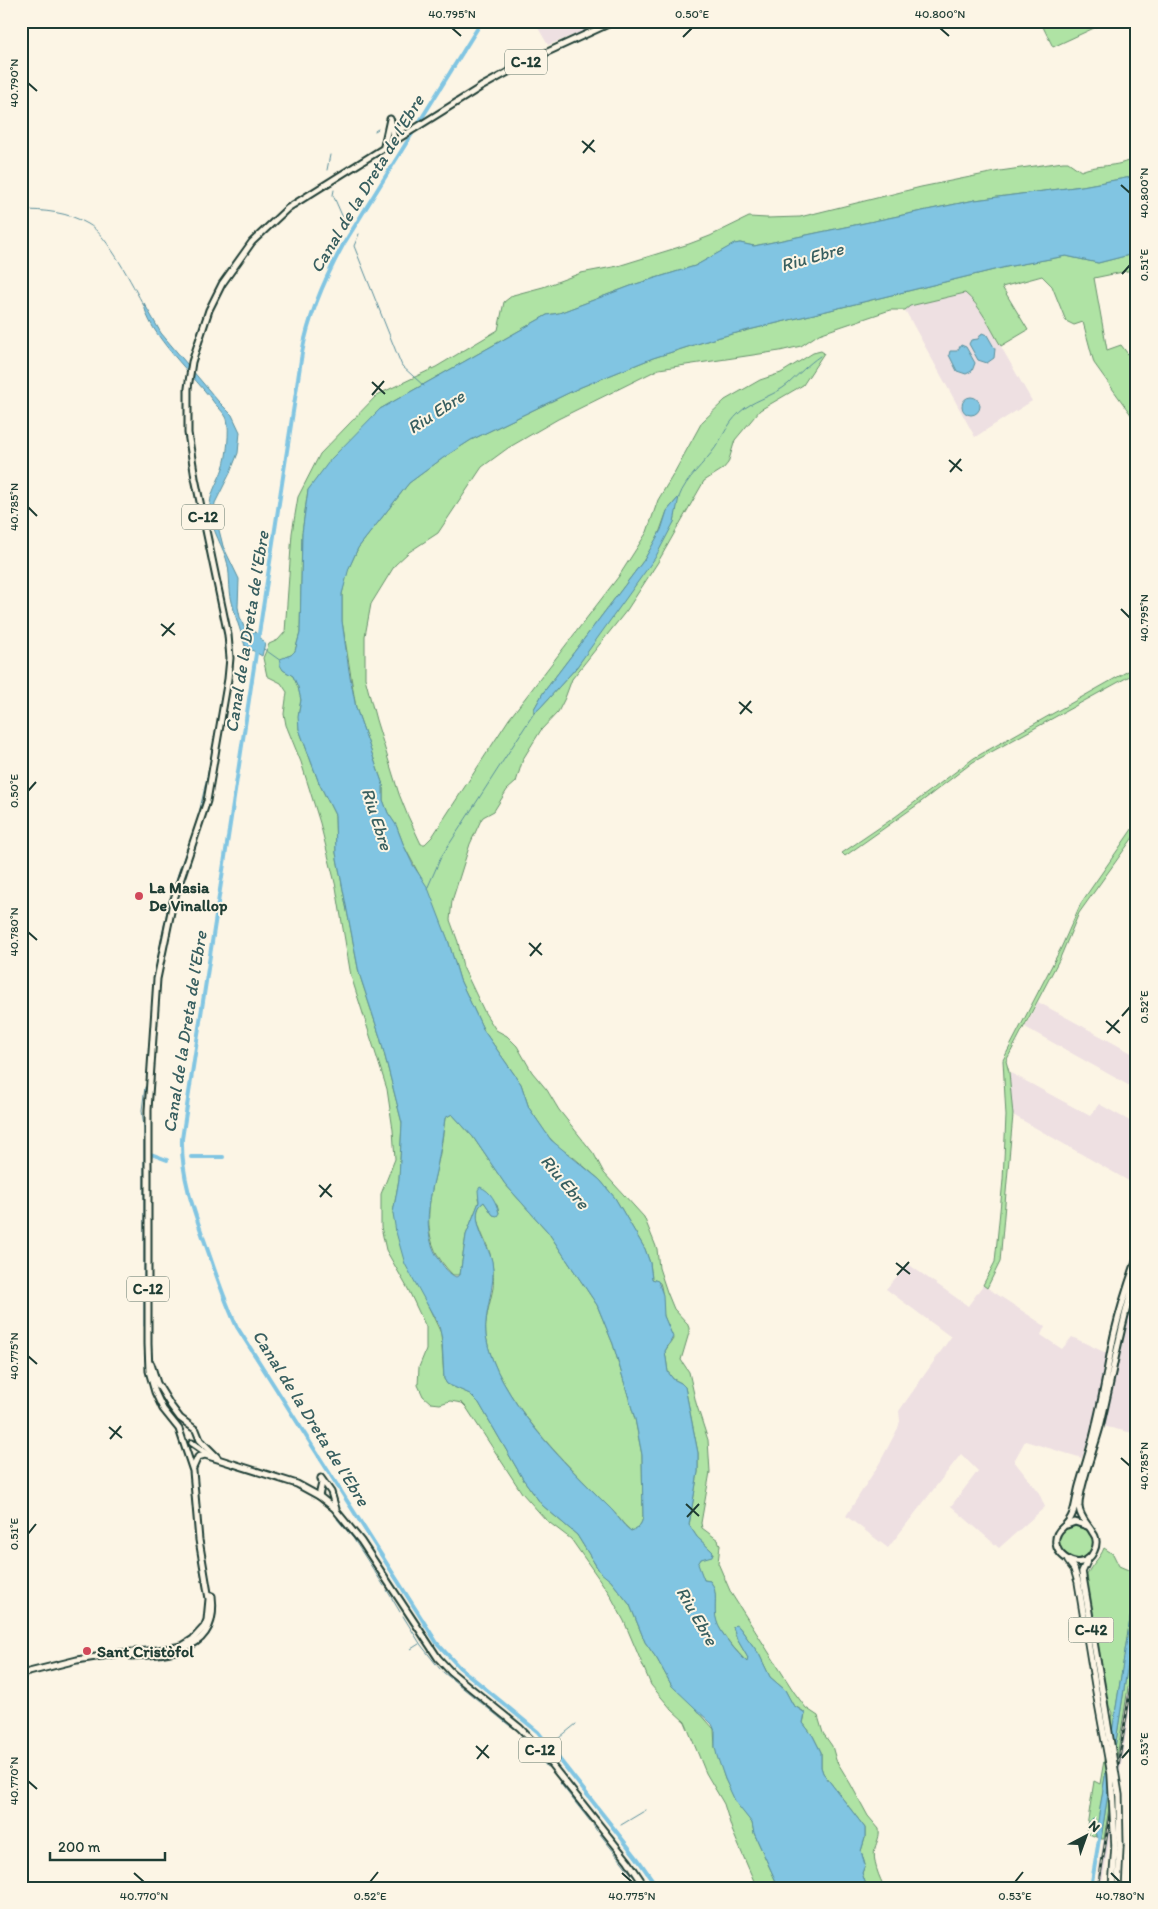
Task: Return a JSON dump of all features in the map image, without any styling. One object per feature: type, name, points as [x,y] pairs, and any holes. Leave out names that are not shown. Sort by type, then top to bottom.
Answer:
[{"type":"highway","name":"C-42","points":[[1088,1559],[1082,1572],[1112,1784],[1118,1888]]},
{"type":"highway","name":"C-42","points":[[1068,1561],[1074,1569],[1078,1582],[1101,1703]]},
{"type":"highway","name":"C-42","points":[[1112,1888],[1117,1846]]},
{"type":"main road","name":"C-12","points":[[615,21],[530,60],[431,117],[288,208],[252,242],[222,284],[211,305],[192,362],[187,404],[189,447],[228,635],[230,658],[207,801],[173,902],[157,979],[148,1110],[149,1371],[155,1392],[163,1409],[176,1424],[183,1442],[191,1443],[212,1457],[283,1478],[321,1498],[337,1511],[361,1541],[438,1658],[451,1672],[504,1714],[530,1739],[628,1861],[646,1888]]},
{"type":"main road","points":[[384,146],[390,119],[394,141]]},
{"type":"main road","points":[[393,132],[402,136]]},
{"type":"main road","points":[[387,136],[393,132]]},
{"type":"main road","points":[[387,136],[394,141]]},
{"type":"main road","name":"C-42","points":[[1068,1561],[1060,1554],[1056,1544],[1059,1532],[1067,1525],[1074,1510],[1078,1488],[1097,1422],[1116,1329],[1137,1259]]},
{"type":"main road","name":"C-42","points":[[1088,1559],[1094,1553],[1096,1542],[1094,1534],[1087,1526],[1080,1512],[1080,1497],[1100,1427],[1119,1333],[1137,1273]]},
{"type":"main road","name":"C-12","points":[[149,1359],[157,1383],[170,1406],[192,1428],[206,1447],[223,1460]]},
{"type":"main road","points":[[180,1434],[184,1428],[192,1428]]},
{"type":"main road","points":[[190,1459],[191,1443],[197,1439],[197,1434]]},
{"type":"main road","points":[[21,1674],[77,1660],[182,1646],[194,1639],[204,1627],[208,1614],[209,1599],[200,1540],[193,1471],[183,1442]]},
{"type":"main road","points":[[193,1471],[195,1460],[200,1455],[212,1457]]},
{"type":"main road","points":[[321,1498],[321,1478],[331,1491],[337,1511]]},
{"type":"main road","points":[[311,1492],[321,1487],[331,1491]]},
{"type":"main road","points":[[321,1498],[331,1491]]},
{"type":"main road","points":[[1067,1525],[1075,1522],[1087,1526]]},
{"type":"main road","points":[[1068,1561],[1078,1562],[1088,1559]]},
{"type":"shaded area","points":[[534,21],[610,21],[548,45]]},
{"type":"shaded area","points":[[965,293],[979,308],[1032,401],[975,437],[905,310],[909,306]]},
{"type":"shaded area","points":[[1038,1002],[1137,1056],[1137,1090],[1025,1027]]},
{"type":"shaded area","points":[[1009,1072],[1090,1116],[1099,1104],[1137,1125],[1137,1180],[1134,1184],[1013,1115]]},
{"type":"shaded area","points":[[908,1264],[968,1306],[983,1285],[1045,1326],[1041,1335],[1062,1349],[1072,1337],[1104,1352],[1120,1354],[1132,1300],[1137,1303],[1137,1434],[1094,1424],[1082,1458],[1025,1441],[1014,1461],[1039,1493],[1045,1507],[999,1548],[951,1506],[978,1471],[961,1454],[888,1548],[846,1516],[879,1464],[898,1428],[900,1421],[899,1411],[951,1337],[886,1289]]},
{"type":"shaded area","points":[[1137,1631],[1137,1663],[1107,1855],[1101,1888],[1096,1888]]},
{"type":"green space","points":[[1040,21],[1109,21],[1053,47]]},
{"type":"green space","points":[[1137,155],[1137,176],[1082,186],[975,200],[754,246],[740,243],[735,244],[695,266],[636,284],[559,313],[547,315],[380,409],[308,490],[302,533],[300,633],[295,651],[285,657],[283,670],[293,676],[298,687],[301,699],[299,729],[319,783],[335,815],[336,853],[359,973],[380,1037],[402,1123],[399,1179],[393,1213],[422,1293],[441,1333],[444,1379],[447,1384],[470,1394],[479,1403],[523,1479],[542,1505],[577,1535],[598,1569],[611,1581],[630,1605],[645,1642],[672,1686],[689,1701],[714,1729],[715,1747],[725,1779],[737,1803],[752,1823],[754,1833],[779,1888],[757,1888],[732,1830],[724,1804],[706,1773],[685,1722],[651,1685],[624,1621],[609,1593],[571,1539],[546,1520],[522,1493],[466,1407],[462,1403],[450,1401],[440,1404],[431,1403],[423,1396],[418,1385],[419,1367],[426,1350],[426,1327],[408,1289],[386,1250],[381,1227],[381,1194],[395,1159],[387,1089],[351,976],[336,887],[320,823],[301,762],[286,725],[284,714],[287,692],[281,683],[267,676],[263,658],[269,644],[278,640],[285,632],[292,533],[298,497],[320,454],[377,395],[436,367],[498,330],[504,302],[513,295],[543,287],[581,273],[618,266],[689,244],[749,217],[800,217],[921,187],[1000,171],[1068,162],[1081,171],[1124,162]]},
{"type":"green space","points":[[1137,253],[1137,269],[1094,278],[1107,350],[1121,345],[1137,366],[1137,423],[1094,363],[1083,322],[1074,325],[1066,321],[1052,286],[1042,276],[1002,287],[1028,330],[1001,346],[981,311],[965,293],[910,306],[905,310],[890,310],[819,334],[801,346],[780,351],[659,369],[558,419],[508,448],[482,467],[438,533],[409,552],[395,565],[371,604],[365,636],[365,678],[376,720],[399,794],[421,844],[425,844],[432,837],[509,719],[619,576],[647,532],[658,500],[702,422],[725,400],[760,380],[781,373],[813,353],[821,351],[824,353],[803,385],[760,410],[735,440],[728,463],[723,469],[704,481],[658,562],[627,610],[572,679],[558,712],[541,730],[523,759],[516,782],[507,790],[494,811],[481,820],[470,844],[452,901],[450,920],[458,942],[463,967],[485,1013],[496,1030],[507,1036],[517,1046],[532,1072],[547,1090],[559,1110],[594,1154],[604,1173],[644,1217],[657,1249],[659,1268],[667,1292],[674,1309],[687,1323],[689,1328],[681,1360],[689,1372],[696,1403],[708,1440],[710,1472],[701,1523],[702,1528],[718,1540],[720,1545],[718,1563],[731,1593],[794,1692],[806,1708],[818,1716],[823,1733],[832,1746],[836,1760],[868,1816],[879,1829],[874,1858],[878,1874],[885,1888],[867,1888],[862,1873],[865,1865],[861,1851],[865,1838],[865,1828],[823,1773],[821,1752],[813,1736],[803,1723],[805,1715],[803,1711],[793,1705],[785,1690],[770,1677],[759,1654],[739,1627],[733,1627],[737,1639],[748,1658],[747,1662],[725,1636],[716,1620],[713,1585],[710,1581],[704,1580],[697,1564],[701,1559],[713,1554],[713,1552],[697,1537],[689,1525],[698,1472],[698,1453],[685,1387],[673,1379],[668,1372],[665,1351],[673,1339],[664,1316],[660,1283],[652,1279],[650,1263],[645,1249],[615,1198],[600,1180],[558,1147],[529,1108],[521,1084],[484,1031],[460,980],[448,940],[421,878],[404,846],[396,825],[388,813],[383,800],[383,785],[356,708],[342,621],[342,594],[347,572],[358,548],[409,483],[471,440],[581,387],[653,358],[716,338],[1006,267],[1066,256],[1098,263]],"holes":[[[678,498],[674,522],[576,668],[534,713],[534,709],[543,693],[644,560],[658,536],[667,511]]]},
{"type":"green space","points":[[1137,666],[1137,672],[973,762],[917,805],[845,856],[842,853],[895,817],[974,758]]},
{"type":"green space","points":[[1137,822],[1137,831],[1134,836],[1079,913],[1060,958],[1006,1061],[1009,1072],[1013,1115],[1000,1262],[987,1288],[983,1285],[995,1262],[1003,1180],[1006,1116],[1003,1060],[1061,948],[1081,903]]},
{"type":"green space","points":[[452,1114],[473,1137],[505,1184],[548,1232],[597,1305],[613,1344],[635,1419],[642,1455],[643,1517],[639,1526],[631,1531],[573,1471],[535,1428],[503,1382],[492,1359],[486,1330],[493,1288],[493,1269],[477,1214],[479,1207],[484,1202],[493,1215],[499,1213],[497,1205],[478,1198],[479,1202],[466,1235],[460,1275],[453,1275],[442,1263],[435,1250],[431,1238],[429,1211],[445,1118]]},
{"type":"green space","points":[[1076,1525],[1088,1530],[1093,1542],[1088,1554],[1076,1559],[1064,1554],[1059,1542],[1064,1530]]},
{"type":"green space","points":[[1104,1548],[1113,1554],[1119,1566],[1133,1572],[1137,1549],[1137,1575],[1097,1828],[1092,1826],[1095,1819],[1088,1823],[1089,1828],[1096,1834],[1096,1837],[1087,1833],[1087,1826],[1094,1781],[1100,1784],[1112,1713],[1109,1706],[1087,1575]]},
{"type":"green space","points":[[1137,1605],[1137,1631],[1104,1839],[1101,1839]]},
{"type":"water","name":"Riu Ebre","points":[[1137,176],[1137,253],[1098,263],[1066,256],[1006,267],[716,338],[653,358],[581,387],[471,440],[409,483],[358,548],[349,568],[342,594],[342,621],[356,708],[383,785],[383,800],[413,865],[428,888],[448,940],[460,980],[484,1031],[521,1084],[529,1108],[551,1140],[600,1180],[615,1198],[645,1249],[650,1263],[652,1279],[658,1281],[663,1295],[664,1316],[673,1337],[665,1351],[668,1372],[673,1379],[685,1387],[698,1453],[698,1472],[689,1525],[697,1537],[713,1552],[712,1556],[701,1559],[698,1564],[704,1580],[710,1581],[715,1590],[716,1617],[719,1627],[747,1662],[748,1658],[737,1639],[733,1627],[735,1625],[739,1627],[759,1654],[770,1677],[785,1690],[793,1705],[805,1713],[803,1723],[813,1736],[821,1752],[823,1773],[865,1828],[865,1838],[861,1851],[865,1865],[862,1873],[867,1888],[779,1888],[754,1833],[752,1823],[736,1803],[725,1779],[717,1756],[715,1731],[712,1724],[672,1686],[645,1642],[630,1605],[611,1581],[600,1572],[577,1535],[542,1505],[523,1479],[479,1403],[470,1394],[447,1384],[444,1379],[442,1339],[439,1326],[405,1264],[393,1213],[399,1179],[402,1123],[380,1037],[359,973],[336,853],[335,815],[319,783],[299,729],[298,717],[301,700],[298,687],[293,676],[283,670],[280,665],[280,659],[291,655],[295,651],[300,633],[302,533],[308,490],[331,459],[380,409],[547,315],[559,313],[636,284],[695,266],[734,244],[740,243],[754,246],[975,200],[1082,186]],"holes":[[[452,1114],[473,1137],[505,1184],[548,1232],[597,1305],[613,1344],[635,1419],[642,1455],[643,1517],[639,1526],[631,1531],[553,1450],[535,1428],[503,1382],[492,1359],[486,1336],[486,1318],[492,1289],[493,1270],[492,1261],[480,1230],[477,1214],[479,1207],[484,1202],[493,1215],[497,1216],[499,1213],[495,1201],[487,1191],[480,1187],[478,1190],[479,1202],[466,1235],[460,1275],[456,1277],[449,1272],[434,1250],[428,1227],[428,1215],[445,1118]]]},
{"type":"water","points":[[144,303],[161,333],[232,415],[240,432],[238,453],[215,503],[214,510],[223,546],[239,579],[238,607],[240,617],[244,627],[249,631],[255,632],[265,643],[262,656],[245,646],[231,596],[228,564],[211,518],[213,490],[226,458],[227,419],[173,355],[153,328]]},
{"type":"water","points":[[982,333],[987,335],[995,349],[994,358],[987,363],[978,360],[969,344],[971,340],[978,339]]},
{"type":"water","points":[[961,345],[966,347],[975,363],[972,371],[966,374],[957,371],[949,355],[950,351],[957,351]]},
{"type":"water","points":[[971,397],[977,400],[980,406],[977,412],[971,415],[965,412],[962,406],[965,400]]},
{"type":"water","points":[[679,497],[674,522],[655,558],[576,668],[534,713],[534,709],[543,693],[644,560],[661,530],[667,511]]},
{"type":"water","points":[[1137,1575],[1137,1605],[1101,1839],[1096,1837],[1096,1834],[1089,1829],[1088,1823],[1093,1818],[1095,1819],[1092,1826],[1097,1827]]},
{"type":"waterway","name":"Canal de la Dreta de l'Ebre","points":[[258,640],[302,353],[313,311],[343,245],[482,21]]},
{"type":"waterway","points":[[327,170],[330,155]]},
{"type":"waterway","points":[[334,190],[333,195],[344,220]]},
{"type":"waterway","points":[[21,210],[64,214],[88,224],[103,238],[111,249],[144,306]]},
{"type":"waterway","points":[[359,234],[354,246],[402,366],[424,386]]},
{"type":"waterway","points":[[679,497],[686,484],[711,454],[731,422],[739,413],[750,405],[783,388],[820,356]]},
{"type":"waterway","name":"Canal de la Dreta de l'Ebre","points":[[257,647],[182,1139],[186,1182],[194,1210],[221,1289],[237,1327],[437,1643],[459,1667],[538,1732],[637,1858],[658,1888]]},
{"type":"waterway","points":[[264,649],[281,661]]},
{"type":"waterway","points":[[427,889],[441,857],[534,713]]},
{"type":"waterway","points":[[155,972],[167,911],[198,818],[211,759]]},
{"type":"waterway","points":[[144,1326],[144,1129],[142,1110],[145,1087]]},
{"type":"waterway","points":[[151,1154],[167,1160]]},
{"type":"waterway","points":[[191,1157],[223,1157]]},
{"type":"waterway","points":[[337,1519],[353,1538],[384,1586]]},
{"type":"waterway","points":[[387,1590],[400,1612]]},
{"type":"waterway","points":[[403,1616],[421,1645],[440,1669]]},
{"type":"waterway","points":[[411,1649],[419,1644]]},
{"type":"waterway","points":[[443,1672],[510,1726]]},
{"type":"waterway","points":[[554,1742],[576,1724]]},
{"type":"waterway","points":[[525,1739],[547,1767]]},
{"type":"waterway","points":[[560,1783],[590,1821]]},
{"type":"waterway","points":[[621,1825],[646,1810]]},
{"type":"waterway","points":[[593,1825],[597,1831]]},
{"type":"waterway","points":[[1091,1888],[1100,1833]]},
{"type":"waterway","points":[[600,1834],[633,1876]]},
{"type":"waterway","points":[[636,1881],[641,1888]]},
{"type":"railway","points":[[1098,1888],[1137,1649]]},
{"type":"place","name":"La Masia De Vinallop","points":[[139,896]]},
{"type":"place","name":"Sant Cristòfol","points":[[87,1651]]}]
